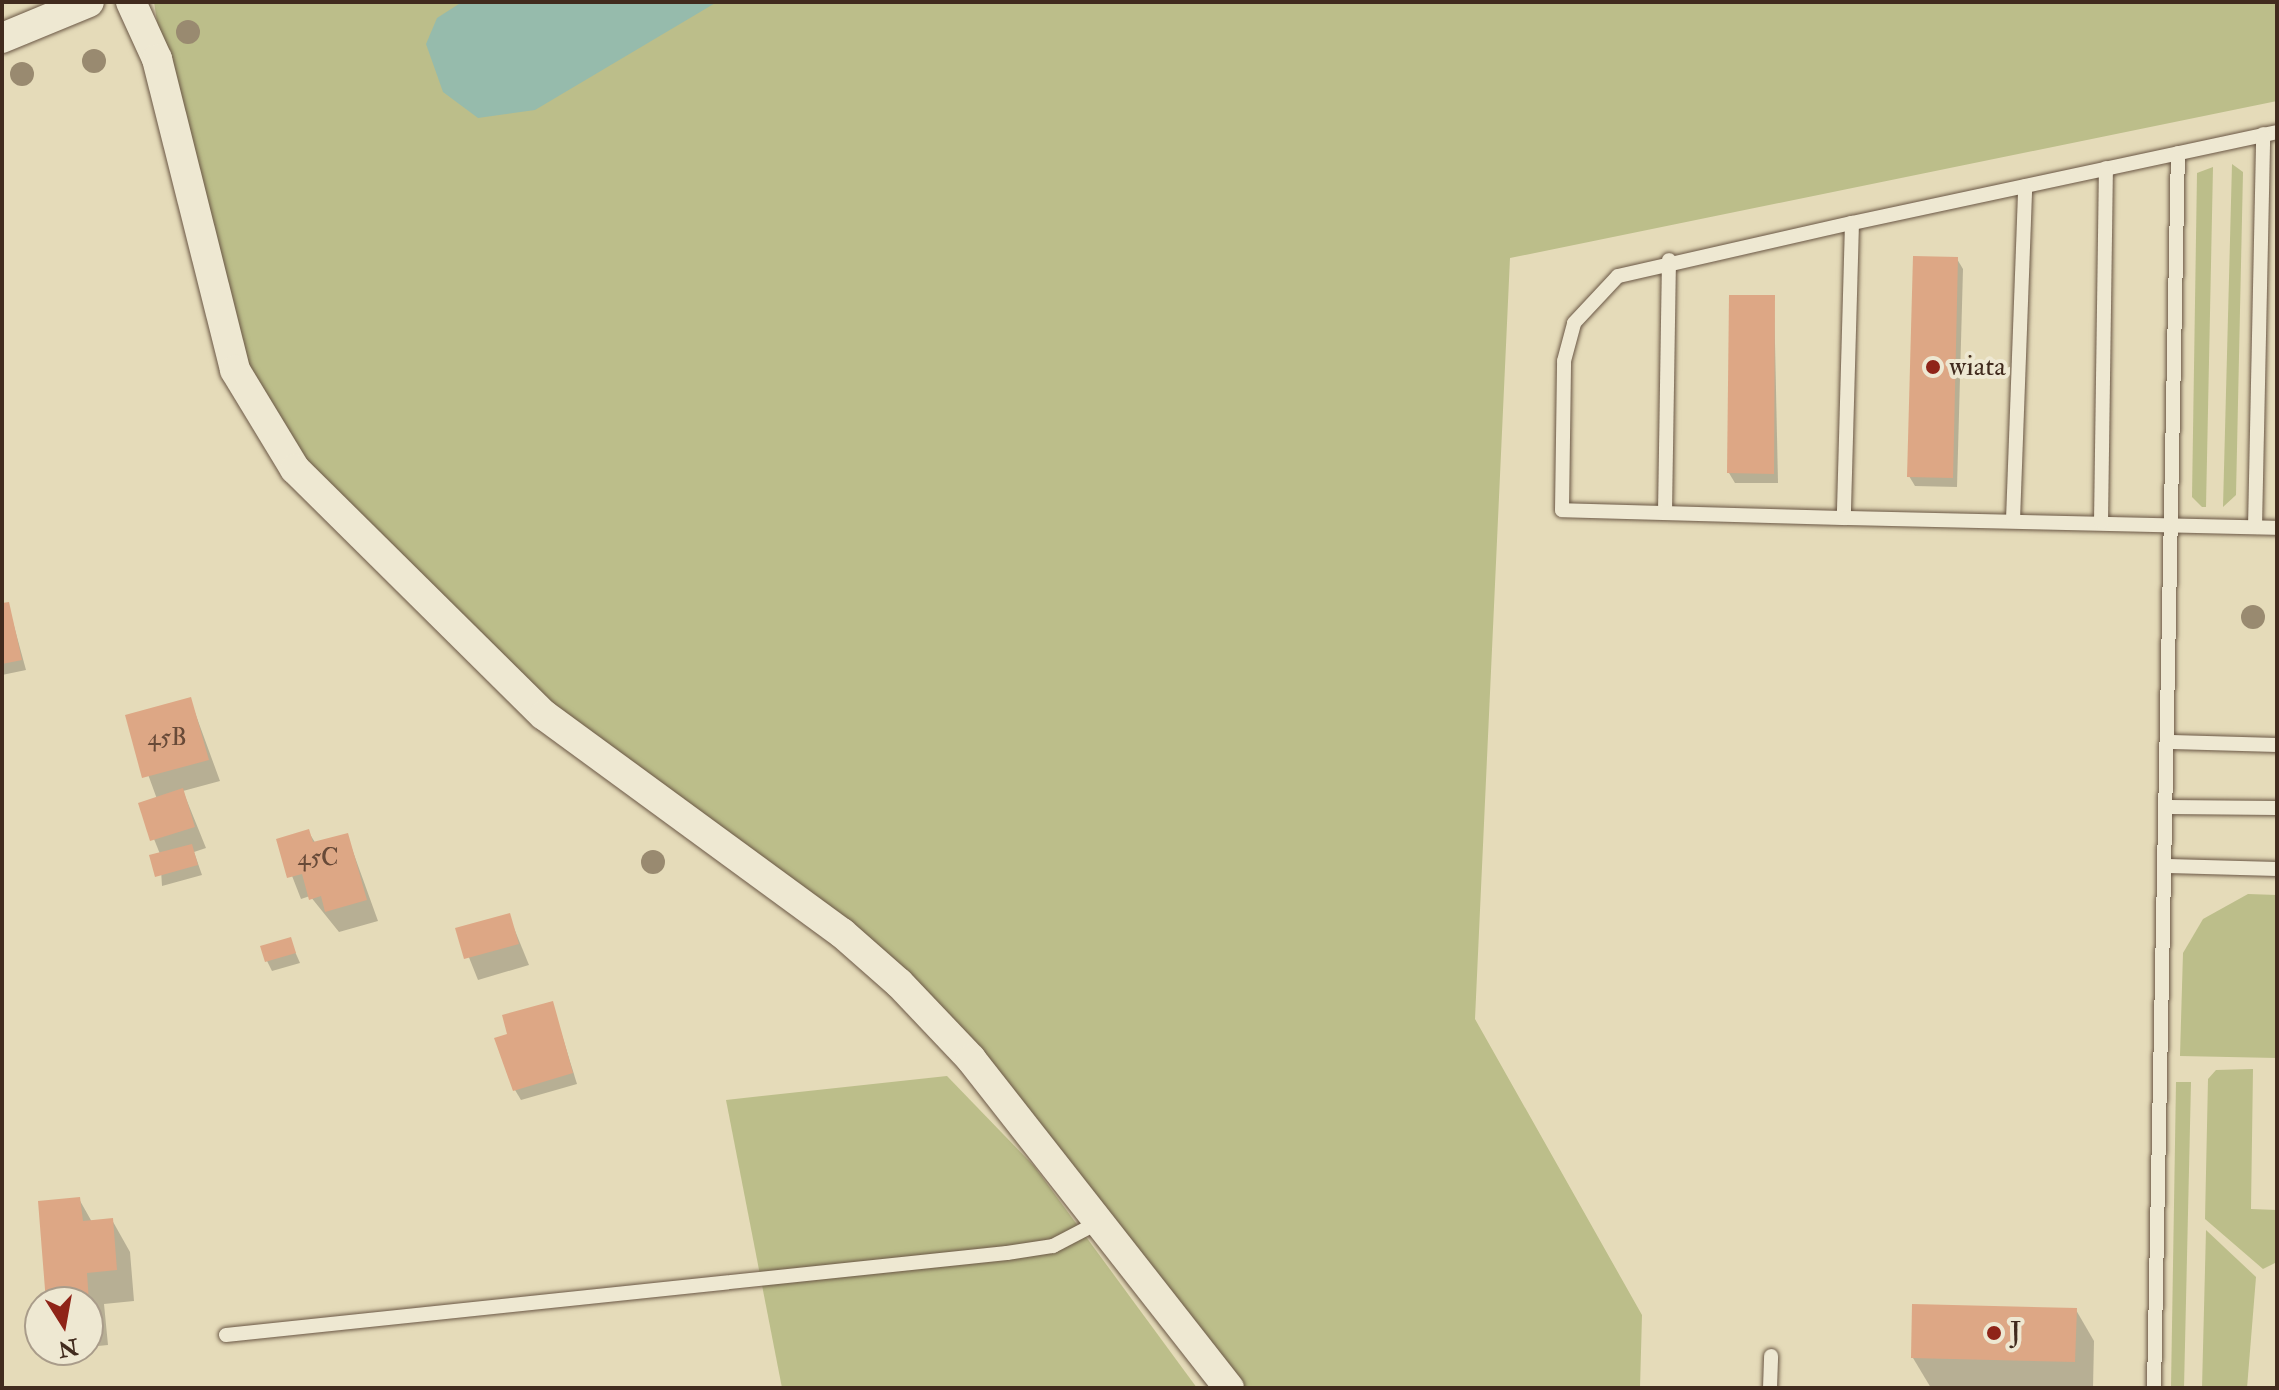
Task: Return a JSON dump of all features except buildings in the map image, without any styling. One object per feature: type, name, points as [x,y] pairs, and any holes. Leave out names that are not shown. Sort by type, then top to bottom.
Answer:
[{"type":"street","points":[[2,38],[89,2]]},
{"type":"street","points":[[131,2],[157,59],[235,370],[295,469],[544,715],[842,933],[899,983],[971,1059],[1095,1224],[1229,1388]]},
{"type":"lane","points":[[2255,527],[2270,133],[1669,260],[1601,288],[1574,323],[1564,361],[1562,510],[2277,528]]},
{"type":"lane","points":[[2154,1388],[2172,742],[2171,524],[2178,153]]},
{"type":"lane","points":[[2101,522],[2106,168]]},
{"type":"lane","points":[[2013,520],[2025,186]]},
{"type":"lane","points":[[1844,518],[1852,223]]},
{"type":"lane","points":[[1665,513],[1669,260]]},
{"type":"lane","points":[[2172,742],[2277,745]]},
{"type":"lane","points":[[2169,807],[2277,808]]},
{"type":"lane","points":[[2168,866],[2277,869]]},
{"type":"lane","points":[[226,1335],[1007,1253],[1053,1246],[1095,1224]]},
{"type":"lane","points":[[1770,1388],[1771,1356]]},
{"type":"green space","points":[[154,2],[2277,2],[2277,101],[1510,258],[1475,1019],[1642,1315],[1640,1388],[1229,1388],[899,983],[544,715],[271,438],[180,171]]},
{"type":"green space","points":[[2232,164],[2243,172],[2236,495],[2223,507]]},
{"type":"green space","points":[[2213,167],[2206,507],[2202,507],[2192,497],[2197,173]]},
{"type":"green space","points":[[2248,894],[2277,895],[2277,1058],[2180,1056],[2183,953],[2203,919]]},
{"type":"green space","points":[[2253,1069],[2251,1209],[2277,1210],[2277,1262],[2263,1269],[2205,1219],[2208,1079],[2216,1070]]},
{"type":"green space","points":[[947,1076],[1034,1166],[1197,1388],[782,1388],[726,1100]]},
{"type":"green space","points":[[2176,1082],[2191,1082],[2184,1388],[2171,1388]]},
{"type":"green space","points":[[2206,1230],[2256,1277],[2247,1388],[2202,1388]]},
{"type":"shaded area","points":[[462,2],[717,2],[535,110],[478,118],[443,92],[426,44],[437,18]]},
{"type":"place","name":"wiata","points":[[1933,367]]},
{"type":"place","name":"J","points":[[1994,1333]]}]
